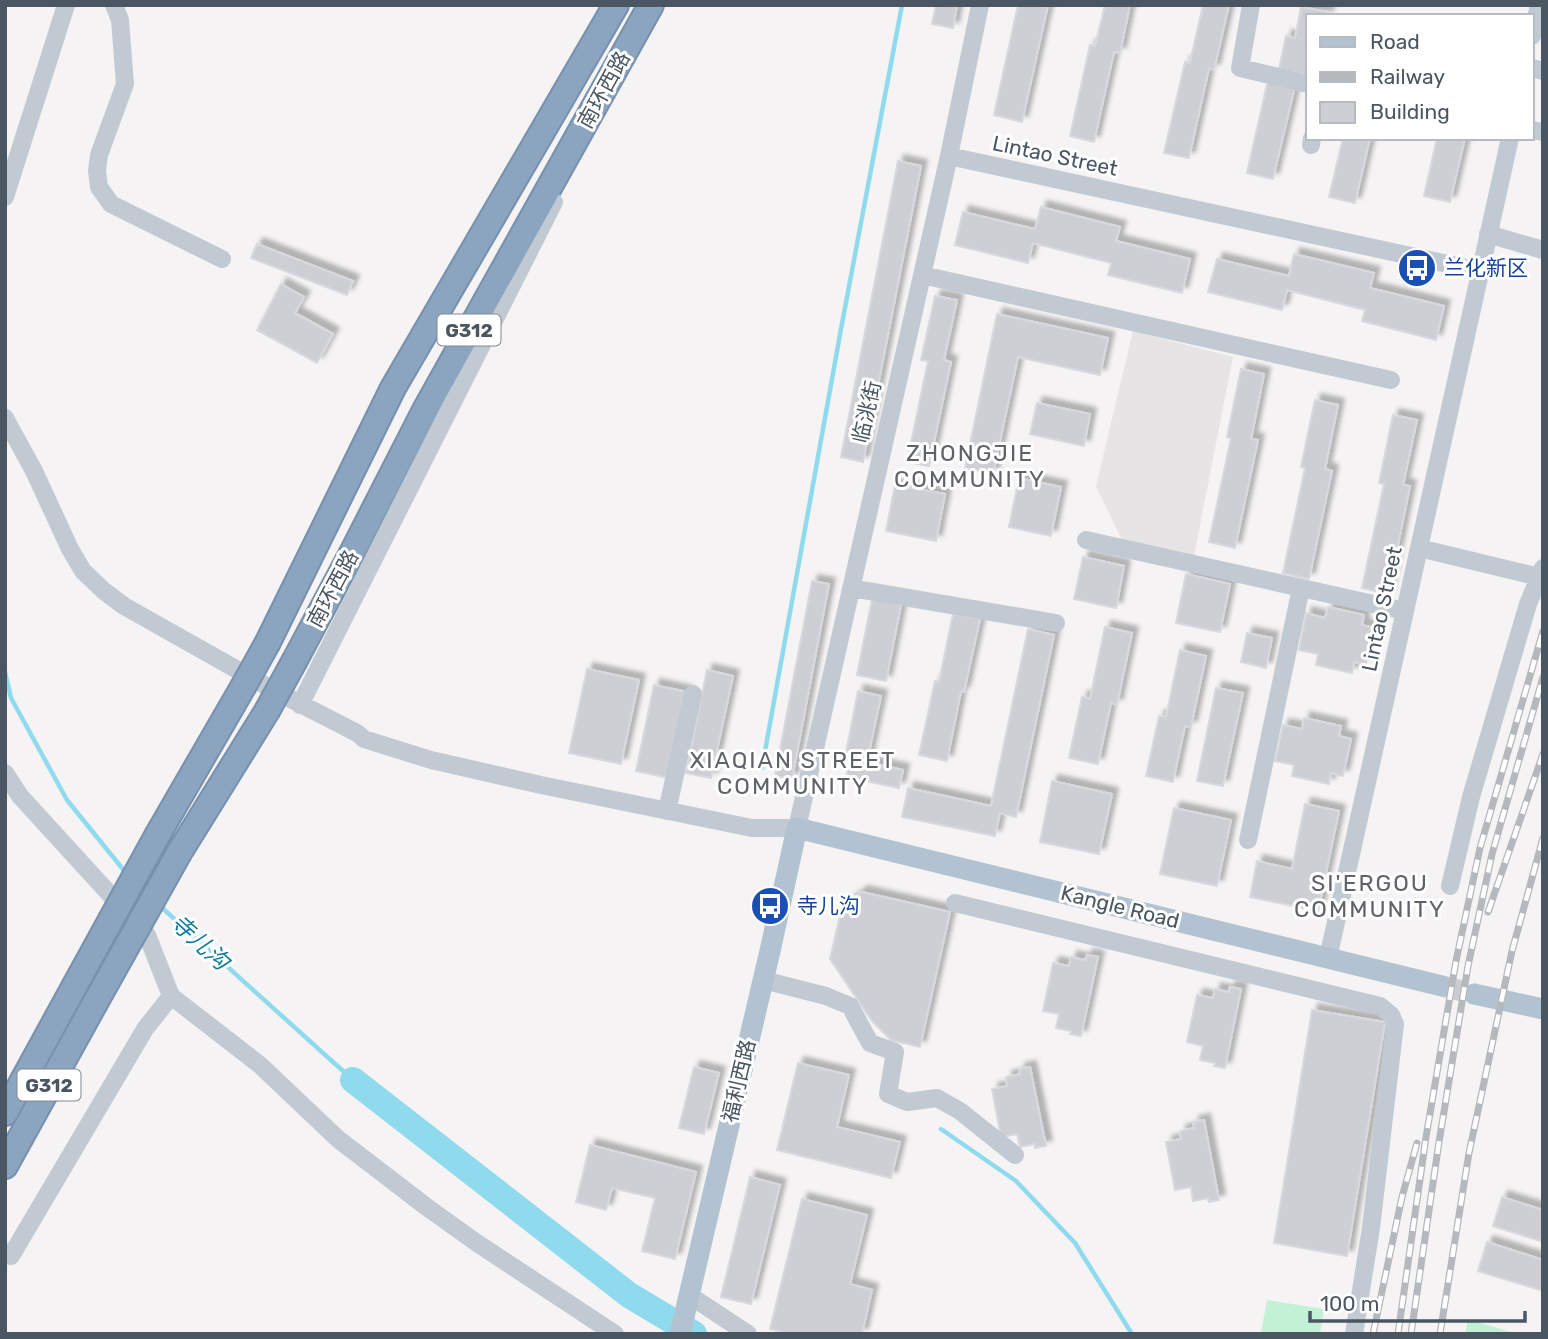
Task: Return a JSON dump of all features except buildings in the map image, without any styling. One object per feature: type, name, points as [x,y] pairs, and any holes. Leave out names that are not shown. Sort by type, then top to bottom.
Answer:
[{"type":"highway","name":"南环西路","points":[[5,1113],[158,834],[268,642],[393,388],[615,5]]},
{"type":"highway","name":"南环西路","points":[[5,1166],[179,852],[296,660],[425,410],[651,5]]},
{"type":"main road","name":"Kangle Road","points":[[797,828],[1442,986]]},
{"type":"main road","name":"福利西路","points":[[680,1334],[797,828]]},
{"type":"main road","points":[[1474,994],[1543,1009]]},
{"type":"street","points":[[5,197],[66,5]]},
{"type":"street","points":[[114,5],[120,20],[125,84],[99,155],[99,187],[111,204],[222,259]]},
{"type":"street","name":"临洮街","points":[[797,828],[949,156],[980,5]]},
{"type":"street","points":[[1251,5],[1240,68],[1306,84]]},
{"type":"street","points":[[1534,27],[1539,5]]},
{"type":"street","points":[[300,705],[562,185],[583,127]]},
{"type":"street","name":"Lintao Street","points":[[1328,958],[1510,140]]},
{"type":"street","name":"Lintao Street","points":[[949,156],[1480,271]]},
{"type":"street","points":[[1488,234],[1543,250]]},
{"type":"street","points":[[922,275],[1391,380]]},
{"type":"street","points":[[5,418],[34,471],[70,549],[83,570],[104,591],[124,606],[364,739],[431,760],[667,811],[752,828],[797,828]]},
{"type":"street","points":[[1086,540],[1405,611]]},
{"type":"street","points":[[1419,548],[1541,573],[1528,604],[1471,797],[1450,886]]},
{"type":"street","points":[[850,588],[1056,622]]},
{"type":"street","points":[[1248,839],[1301,588]]},
{"type":"street","points":[[667,811],[693,694]]},
{"type":"street","points":[[5,773],[27,804],[147,935],[170,996],[260,1065],[338,1139],[428,1208],[615,1334]]},
{"type":"street","points":[[955,903],[1380,1006],[1388,1011],[1395,1024],[1371,1228],[1354,1334]]},
{"type":"street","points":[[763,980],[826,996],[849,1006],[870,1043],[895,1052],[888,1094],[907,1102],[937,1098],[961,1111],[1015,1155]]},
{"type":"street","points":[[8,1254],[145,1029],[170,996]]},
{"type":"street","points":[[688,1300],[748,1334]]},
{"type":"shaded area","points":[[1133,331],[1233,357],[1194,556],[1122,540],[1096,486]]},
{"type":"green space","points":[[1267,1300],[1324,1309],[1320,1334],[1261,1333]]},
{"type":"green space","points":[[1468,1319],[1517,1334],[1465,1334]]},
{"type":"waterway","points":[[762,768],[902,5]]},
{"type":"waterway","name":"寺儿沟","points":[[5,672],[11,698],[67,800],[126,873]]},
{"type":"waterway","name":"寺儿沟","points":[[160,906],[353,1080]]},
{"type":"waterway","name":"寺儿沟","points":[[353,1080],[629,1295],[694,1334]]},
{"type":"waterway","points":[[941,1129],[1016,1181],[1075,1243],[1132,1334]]},
{"type":"tunnel","points":[[1442,986],[1474,994]]},
{"type":"railway","points":[[1398,1334],[1426,1137],[1456,961],[1480,848],[1543,631]]},
{"type":"railway","points":[[1411,1334],[1468,966],[1492,854],[1543,677]]},
{"type":"railway","points":[[1488,912],[1543,754]]},
{"type":"railway","points":[[1440,1334],[1469,1153],[1512,951],[1543,838]]},
{"type":"railway","points":[[1373,1334],[1402,1197],[1417,1143]]},
{"type":"place","name":"兰化新区","points":[[1417,268]]},
{"type":"place","name":"寺儿沟","points":[[770,906]]},
{"type":"district","name":"ZHONGJIE COMMUNITY","points":[[970,466]]},
{"type":"district","name":"XIAQIAN STREET COMMUNITY","points":[[793,773]]},
{"type":"district","name":"SI'ERGOU COMMUNITY","points":[[1370,896]]}]
